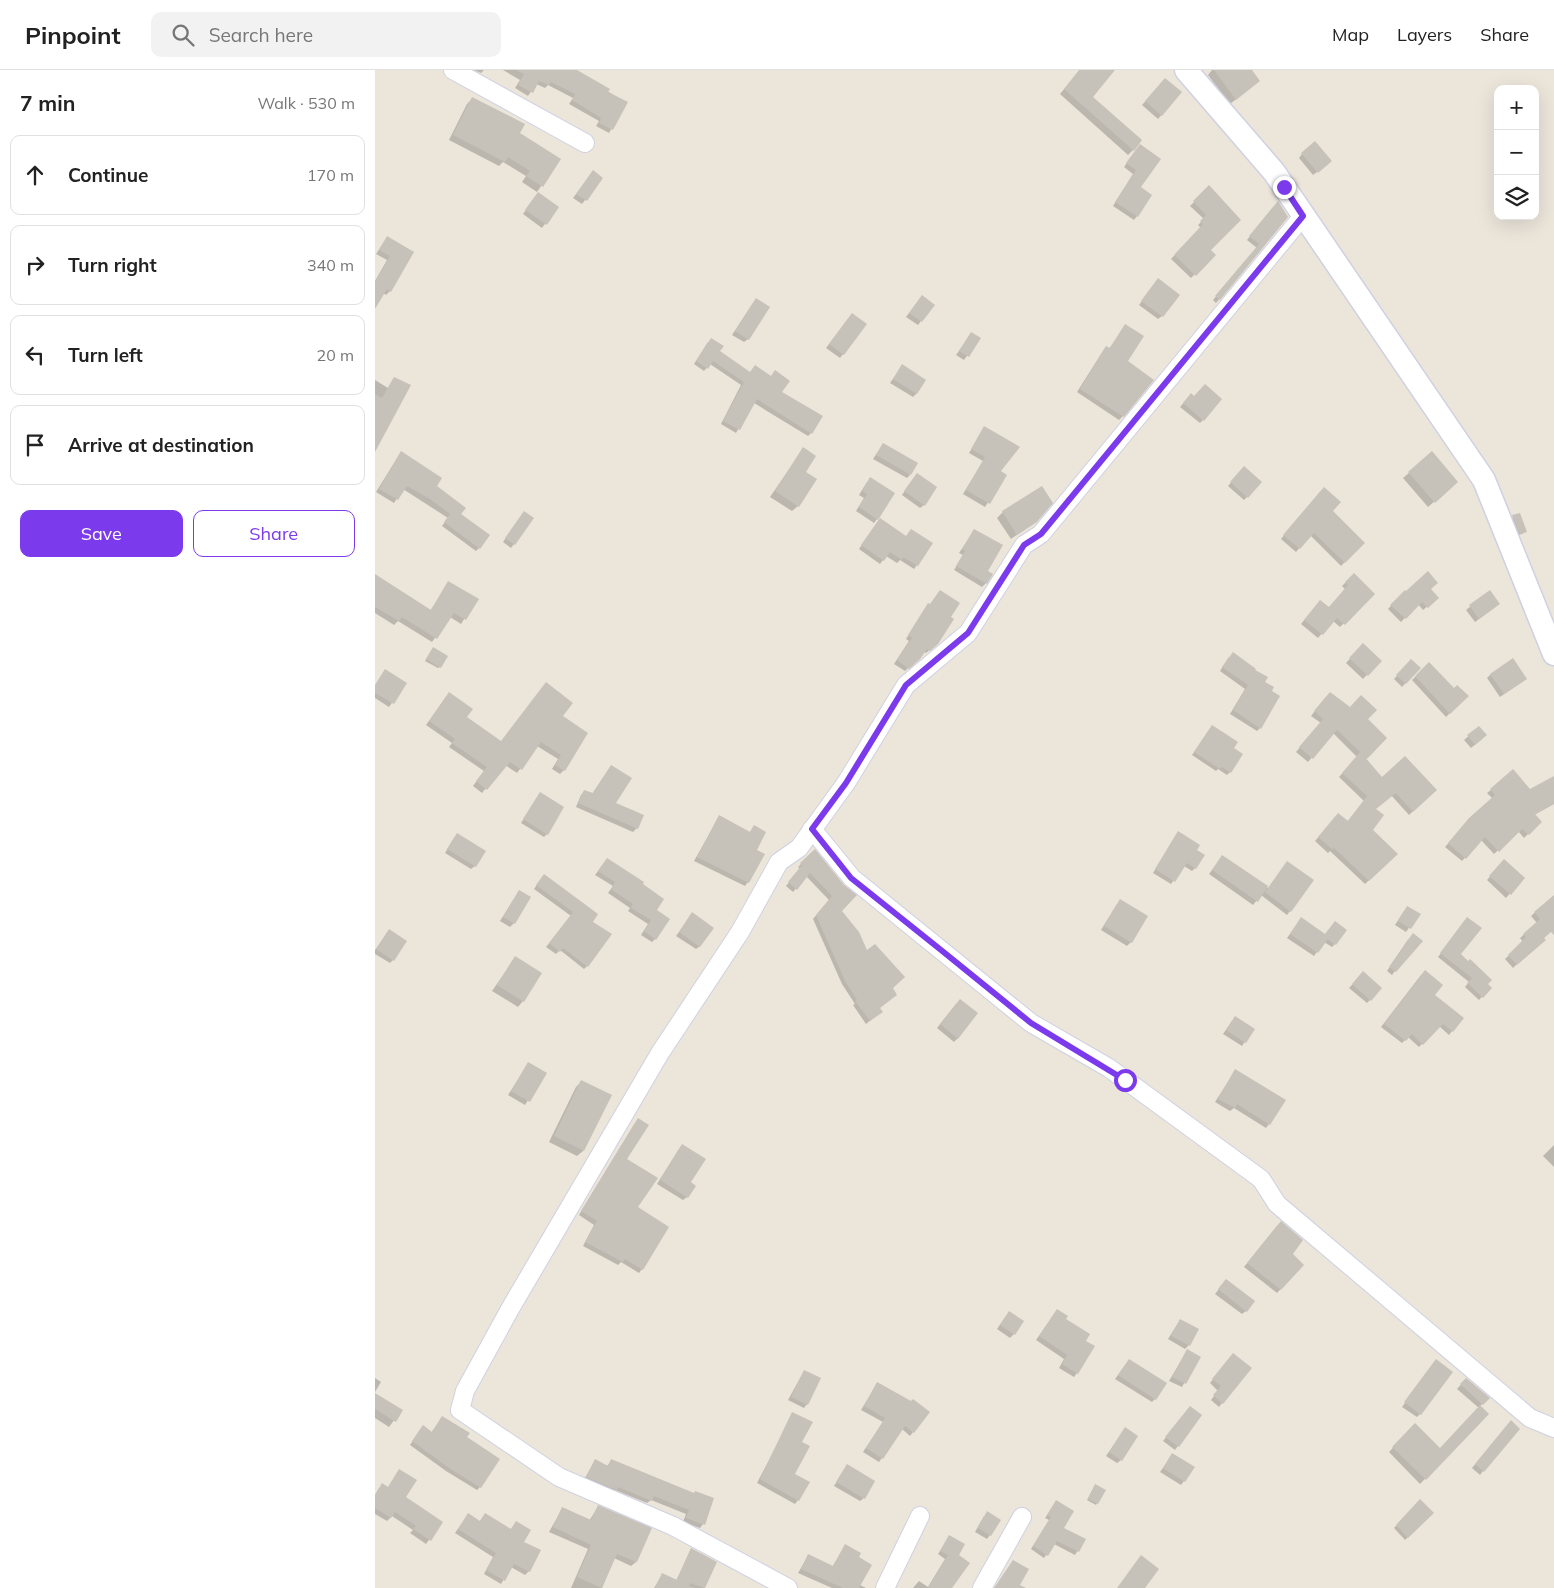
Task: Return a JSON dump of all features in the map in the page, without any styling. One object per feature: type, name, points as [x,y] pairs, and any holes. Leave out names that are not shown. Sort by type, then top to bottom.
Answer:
[{"type":"street","points":[[453,70],[585,143]]},
{"type":"street","points":[[1186,70],[1274,172],[1484,480],[1554,654]]},
{"type":"street","points":[[788,1588],[673,1526],[559,1477],[460,1410],[465,1391],[510,1308],[660,1054],[740,932],[779,862],[799,848],[846,783],[906,685],[968,633],[1024,545],[1041,534],[1303,216]]},
{"type":"street","points":[[812,829],[851,878],[1031,1023],[1109,1068],[1261,1179],[1277,1204],[1530,1418],[1554,1428]]},
{"type":"street","points":[[885,1588],[920,1516]]},
{"type":"street","points":[[982,1588],[1022,1517]]},
{"type":"building","points":[[516,70],[577,70],[610,89],[608,92],[628,102],[613,130],[599,123],[601,118],[572,100],[575,94],[551,82],[549,85],[539,81],[533,93],[518,85],[524,74]]},
{"type":"building","points":[[1079,70],[1115,70],[1093,97],[1142,140],[1134,151],[1064,89]]},
{"type":"building","points":[[1214,70],[1252,70],[1260,81],[1236,100]]},
{"type":"building","points":[[1165,78],[1182,92],[1162,116],[1145,101]]},
{"type":"building","points":[[472,97],[525,124],[520,133],[561,159],[543,187],[526,176],[530,171],[508,157],[505,162],[453,135]]},
{"type":"building","points":[[1315,141],[1332,161],[1318,173],[1301,153]]},
{"type":"building","points":[[1140,144],[1161,159],[1141,187],[1152,195],[1138,217],[1115,202],[1136,170],[1126,163]]},
{"type":"building","points":[[593,170],[603,178],[587,201],[576,194]]},
{"type":"building","points":[[1209,185],[1241,220],[1211,250],[1216,255],[1196,276],[1174,255],[1203,224],[1200,221],[1206,215],[1193,201]]},
{"type":"building","points":[[538,192],[559,207],[547,225],[525,210]]},
{"type":"building","points":[[1278,201],[1288,217],[1220,300],[1215,296],[1259,244],[1249,236]]},
{"type":"building","points":[[387,236],[414,252],[391,292],[387,289],[375,309],[375,281],[390,256],[379,250]]},
{"type":"building","points":[[1158,278],[1180,295],[1163,317],[1141,301]]},
{"type":"building","points":[[922,295],[935,305],[922,322],[909,313]]},
{"type":"building","points":[[756,298],[770,307],[749,340],[735,331]]},
{"type":"building","points":[[852,313],[867,324],[844,355],[829,344]]},
{"type":"building","points":[[1125,324],[1144,336],[1128,361],[1154,380],[1124,417],[1080,389],[1106,346],[1110,348]]},
{"type":"building","points":[[971,332],[981,338],[969,357],[959,351]]},
{"type":"building","points":[[711,338],[724,346],[720,351],[750,372],[755,365],[771,376],[775,370],[790,381],[782,392],[823,416],[812,434],[757,399],[740,430],[723,421],[744,382],[713,361],[708,369],[696,361]]},
{"type":"building","points":[[902,364],[926,380],[917,394],[893,379]]},
{"type":"building","points":[[394,377],[411,385],[375,452],[375,394],[382,398]]},
{"type":"building","points":[[1205,384],[1222,399],[1204,421],[1183,403],[1191,393],[1194,396]]},
{"type":"building","points":[[984,426],[1020,447],[1001,471],[1007,475],[990,504],[966,490],[985,457],[971,449]]},
{"type":"building","points":[[883,443],[918,463],[911,475],[876,455]]},
{"type":"building","points":[[803,447],[816,456],[806,472],[817,479],[799,507],[775,491]]},
{"type":"building","points":[[401,451],[442,478],[437,486],[466,508],[461,514],[490,535],[480,549],[444,522],[450,514],[430,499],[407,486],[398,500],[379,489]]},
{"type":"building","points":[[1432,451],[1458,482],[1435,503],[1408,472]]},
{"type":"building","points":[[1244,466],[1262,482],[1248,498],[1230,482]]},
{"type":"building","points":[[917,473],[937,487],[925,506],[904,491]]},
{"type":"building","points":[[870,477],[895,493],[878,520],[859,507],[867,494],[862,491]]},
{"type":"building","points":[[1042,486],[1053,503],[1037,522],[1017,535],[1002,511]]},
{"type":"building","points":[[1324,487],[1341,502],[1333,511],[1365,543],[1345,563],[1314,533],[1300,549],[1283,535]]},
{"type":"building","points":[[524,511],[534,518],[515,545],[505,538]]},
{"type":"building","points":[[1520,513],[1527,532],[1520,534],[1512,515]]},
{"type":"building","points":[[880,518],[906,536],[911,529],[933,543],[918,566],[903,557],[902,560],[890,552],[884,561],[861,545]]},
{"type":"building","points":[[974,529],[1003,545],[988,571],[993,574],[987,584],[956,566],[965,551],[962,549]]},
{"type":"building","points":[[1428,571],[1438,583],[1431,589],[1439,598],[1428,608],[1422,602],[1406,619],[1390,605]]},
{"type":"building","points":[[1354,573],[1375,594],[1345,625],[1337,618],[1323,635],[1304,620],[1320,600],[1329,607],[1348,585],[1345,582]]},
{"type":"building","points":[[375,574],[431,610],[448,581],[479,599],[466,620],[454,613],[437,639],[402,617],[399,621],[375,607]]},
{"type":"building","points":[[940,590],[960,603],[951,617],[954,619],[938,644],[930,651],[927,649],[909,669],[897,660],[912,638],[908,635],[928,603],[930,604]]},
{"type":"building","points":[[1490,590],[1500,604],[1479,619],[1469,605]]},
{"type":"building","points":[[1363,643],[1382,661],[1368,676],[1349,658]]},
{"type":"building","points":[[433,647],[448,656],[441,668],[426,659]]},
{"type":"building","points":[[1233,652],[1255,670],[1268,677],[1265,682],[1274,687],[1272,691],[1280,696],[1261,729],[1233,710],[1248,685],[1222,667]]},
{"type":"building","points":[[1513,658],[1527,679],[1504,694],[1490,674]]},
{"type":"building","points":[[1411,659],[1421,668],[1406,684],[1396,675]]},
{"type":"building","points":[[1429,662],[1454,688],[1457,685],[1469,696],[1450,714],[1415,676]]},
{"type":"building","points":[[385,669],[407,683],[394,704],[375,693],[375,685]]},
{"type":"building","points":[[546,682],[573,703],[563,716],[588,733],[565,771],[555,765],[561,755],[541,742],[522,770],[510,762],[487,790],[476,781],[487,767],[452,743],[455,739],[429,721],[449,692],[473,709],[467,717],[501,741]]},
{"type":"building","points":[[1330,692],[1350,707],[1361,695],[1377,710],[1368,719],[1387,738],[1367,759],[1363,755],[1382,777],[1405,756],[1437,790],[1413,812],[1396,793],[1376,809],[1384,815],[1373,830],[1398,854],[1369,881],[1334,848],[1333,850],[1318,837],[1338,813],[1348,821],[1367,796],[1342,773],[1360,752],[1337,730],[1313,759],[1299,747],[1323,719],[1314,711]]},
{"type":"building","points":[[1212,725],[1238,742],[1234,748],[1243,754],[1231,773],[1222,767],[1220,769],[1194,752]]},
{"type":"building","points":[[1479,726],[1487,735],[1475,745],[1467,735]]},
{"type":"building","points":[[611,765],[632,778],[616,803],[644,815],[638,829],[578,803],[584,790],[593,793]]},
{"type":"building","points":[[1513,769],[1530,789],[1554,776],[1554,804],[1535,814],[1542,822],[1529,835],[1522,829],[1499,852],[1485,837],[1466,859],[1448,843],[1469,818],[1495,795],[1490,789]]},
{"type":"building","points":[[540,792],[564,807],[548,835],[523,819]]},
{"type":"building","points":[[719,815],[750,832],[754,825],[766,832],[757,850],[765,854],[749,883],[697,857]]},
{"type":"building","points":[[1178,831],[1200,845],[1197,850],[1205,855],[1196,869],[1187,863],[1175,882],[1155,869]]},
{"type":"building","points":[[457,833],[486,851],[476,867],[447,849]]},
{"type":"building","points":[[815,849],[844,885],[857,895],[842,911],[859,932],[867,950],[875,944],[905,977],[893,988],[897,995],[880,1008],[883,1012],[870,1021],[855,1001],[857,1000],[845,981],[816,915],[832,896],[810,873],[797,890],[788,882],[802,865],[800,863]]},
{"type":"building","points":[[1222,855],[1268,886],[1258,902],[1212,870]]},
{"type":"building","points":[[607,858],[644,882],[643,884],[664,899],[657,910],[670,919],[656,940],[644,931],[651,920],[631,908],[633,904],[611,889],[615,882],[598,871]]},
{"type":"building","points":[[1504,859],[1525,878],[1511,895],[1489,876]]},
{"type":"building","points":[[1287,861],[1314,880],[1291,912],[1265,892]]},
{"type":"building","points":[[544,874],[598,914],[593,922],[612,934],[588,967],[563,948],[560,952],[549,943],[573,912],[536,885]]},
{"type":"building","points":[[519,890],[531,897],[515,924],[503,917]]},
{"type":"building","points":[[1554,895],[1554,935],[1551,932],[1544,938],[1546,940],[1517,965],[1508,955],[1526,937],[1523,934],[1540,919],[1534,912]]},
{"type":"building","points":[[1120,899],[1148,916],[1132,943],[1104,926]]},
{"type":"building","points":[[1407,906],[1421,914],[1411,929],[1398,921]]},
{"type":"building","points":[[692,912],[714,928],[700,947],[679,932]]},
{"type":"building","points":[[1301,917],[1325,934],[1335,921],[1347,930],[1336,945],[1328,939],[1318,953],[1290,934]]},
{"type":"building","points":[[1467,917],[1482,928],[1461,954],[1468,961],[1470,959],[1492,980],[1488,984],[1492,988],[1483,998],[1467,983],[1472,978],[1440,953]]},
{"type":"building","points":[[389,929],[407,941],[394,961],[376,949]]},
{"type":"building","points":[[1413,933],[1423,941],[1396,972],[1389,967]]},
{"type":"building","points":[[515,956],[542,973],[524,1002],[497,985]]},
{"type":"building","points":[[1425,970],[1443,985],[1435,995],[1464,1018],[1453,1032],[1443,1024],[1423,1045],[1412,1034],[1406,1041],[1384,1024]]},
{"type":"building","points":[[1363,971],[1382,988],[1371,1001],[1352,984]]},
{"type":"building","points":[[960,999],[978,1013],[958,1039],[940,1024]]},
{"type":"building","points":[[1235,1016],[1255,1029],[1246,1043],[1226,1030]]},
{"type":"building","points":[[528,1062],[547,1073],[530,1102],[511,1091]]},
{"type":"building","points":[[1235,1069],[1286,1100],[1270,1125],[1237,1104],[1235,1108],[1218,1099]]},
{"type":"building","points":[[581,1080],[612,1095],[584,1151],[554,1136]]},
{"type":"building","points":[[638,1118],[649,1125],[627,1159],[658,1178],[638,1207],[669,1227],[643,1270],[625,1259],[623,1262],[585,1242],[597,1221],[581,1211]]},
{"type":"building","points":[[682,1144],[706,1159],[691,1182],[696,1186],[688,1198],[660,1180]]},
{"type":"building","points":[[1281,1221],[1303,1240],[1293,1254],[1304,1265],[1281,1290],[1247,1263]]},
{"type":"building","points":[[1226,1279],[1255,1301],[1247,1312],[1218,1289]]},
{"type":"building","points":[[1057,1309],[1068,1316],[1066,1319],[1090,1334],[1086,1341],[1095,1346],[1078,1374],[1062,1364],[1067,1355],[1039,1336]]},
{"type":"building","points":[[1009,1311],[1024,1321],[1015,1335],[1000,1325]]},
{"type":"building","points":[[1180,1319],[1199,1329],[1190,1346],[1171,1336]]},
{"type":"building","points":[[1187,1349],[1201,1357],[1186,1384],[1172,1377]]},
{"type":"building","points":[[1233,1353],[1252,1368],[1223,1404],[1213,1395],[1221,1386],[1212,1379]]},
{"type":"building","points":[[1129,1359],[1167,1383],[1156,1400],[1118,1375]]},
{"type":"building","points":[[1436,1359],[1453,1372],[1421,1415],[1404,1402]]},
{"type":"building","points":[[804,1370],[821,1378],[808,1405],[791,1397]]},
{"type":"building","points":[[1466,1378],[1490,1398],[1483,1405],[1460,1384]]},
{"type":"building","points":[[877,1382],[911,1401],[913,1399],[930,1412],[914,1433],[905,1426],[883,1459],[866,1448],[885,1418],[864,1406]]},
{"type":"building","points":[[375,1393],[403,1410],[396,1422],[375,1409]]},
{"type":"building","points":[[1480,1405],[1489,1414],[1426,1480],[1392,1447],[1415,1423],[1440,1448]]},
{"type":"building","points":[[1190,1406],[1202,1415],[1179,1447],[1165,1437]]},
{"type":"building","points":[[792,1412],[813,1422],[802,1442],[810,1446],[795,1474],[810,1482],[799,1501],[760,1479]]},
{"type":"building","points":[[442,1416],[470,1433],[467,1437],[500,1459],[481,1488],[412,1441],[423,1425],[432,1432]]},
{"type":"building","points":[[1511,1420],[1520,1429],[1484,1472],[1475,1464]]},
{"type":"building","points":[[1125,1427],[1138,1436],[1122,1461],[1109,1452]]},
{"type":"building","points":[[1172,1453],[1195,1467],[1185,1482],[1163,1468]]},
{"type":"building","points":[[595,1459],[608,1466],[611,1459],[694,1493],[695,1491],[714,1498],[705,1525],[686,1518],[689,1510],[654,1496],[652,1501],[618,1487],[617,1490],[586,1477]]},
{"type":"building","points":[[847,1464],[875,1481],[865,1499],[836,1482]]},
{"type":"building","points":[[399,1469],[417,1480],[406,1497],[443,1522],[431,1541],[413,1529],[416,1526],[395,1512],[391,1518],[375,1508],[375,1495],[382,1483],[388,1487]]},
{"type":"building","points":[[1095,1484],[1106,1490],[1098,1504],[1088,1499]]},
{"type":"building","points":[[1420,1499],[1434,1513],[1408,1538],[1396,1525]]},
{"type":"building","points":[[1056,1500],[1074,1511],[1064,1528],[1086,1539],[1079,1552],[1057,1541],[1048,1556],[1033,1546],[1051,1517],[1047,1515]]},
{"type":"building","points":[[598,1505],[652,1528],[637,1562],[617,1554],[602,1588],[577,1577],[591,1545],[553,1527],[562,1507],[591,1520]]},
{"type":"building","points":[[987,1511],[1001,1520],[991,1536],[978,1528]]},
{"type":"building","points":[[468,1513],[480,1521],[485,1513],[511,1529],[516,1521],[531,1530],[524,1542],[541,1550],[530,1572],[514,1564],[505,1581],[486,1570],[496,1553],[458,1529]]},
{"type":"building","points":[[949,1535],[965,1544],[959,1555],[970,1563],[952,1588],[928,1588],[948,1555],[940,1551]]},
{"type":"building","points":[[845,1544],[861,1553],[859,1557],[872,1565],[859,1588],[843,1588],[801,1569],[808,1554],[833,1566]]},
{"type":"building","points":[[691,1548],[717,1562],[705,1588],[690,1583],[689,1586],[695,1588],[655,1588],[662,1573],[677,1580]]},
{"type":"building","points":[[1141,1555],[1159,1569],[1145,1588],[1117,1588]]},
{"type":"building","points":[[1013,1560],[1029,1569],[1020,1585],[1026,1588],[994,1588]]},
{"type":"route","points":[[1125,1080],[1109,1068],[1031,1023],[851,878],[812,829],[846,783],[906,685],[968,633],[1024,545],[1041,534],[1303,216],[1284,187]]}]
